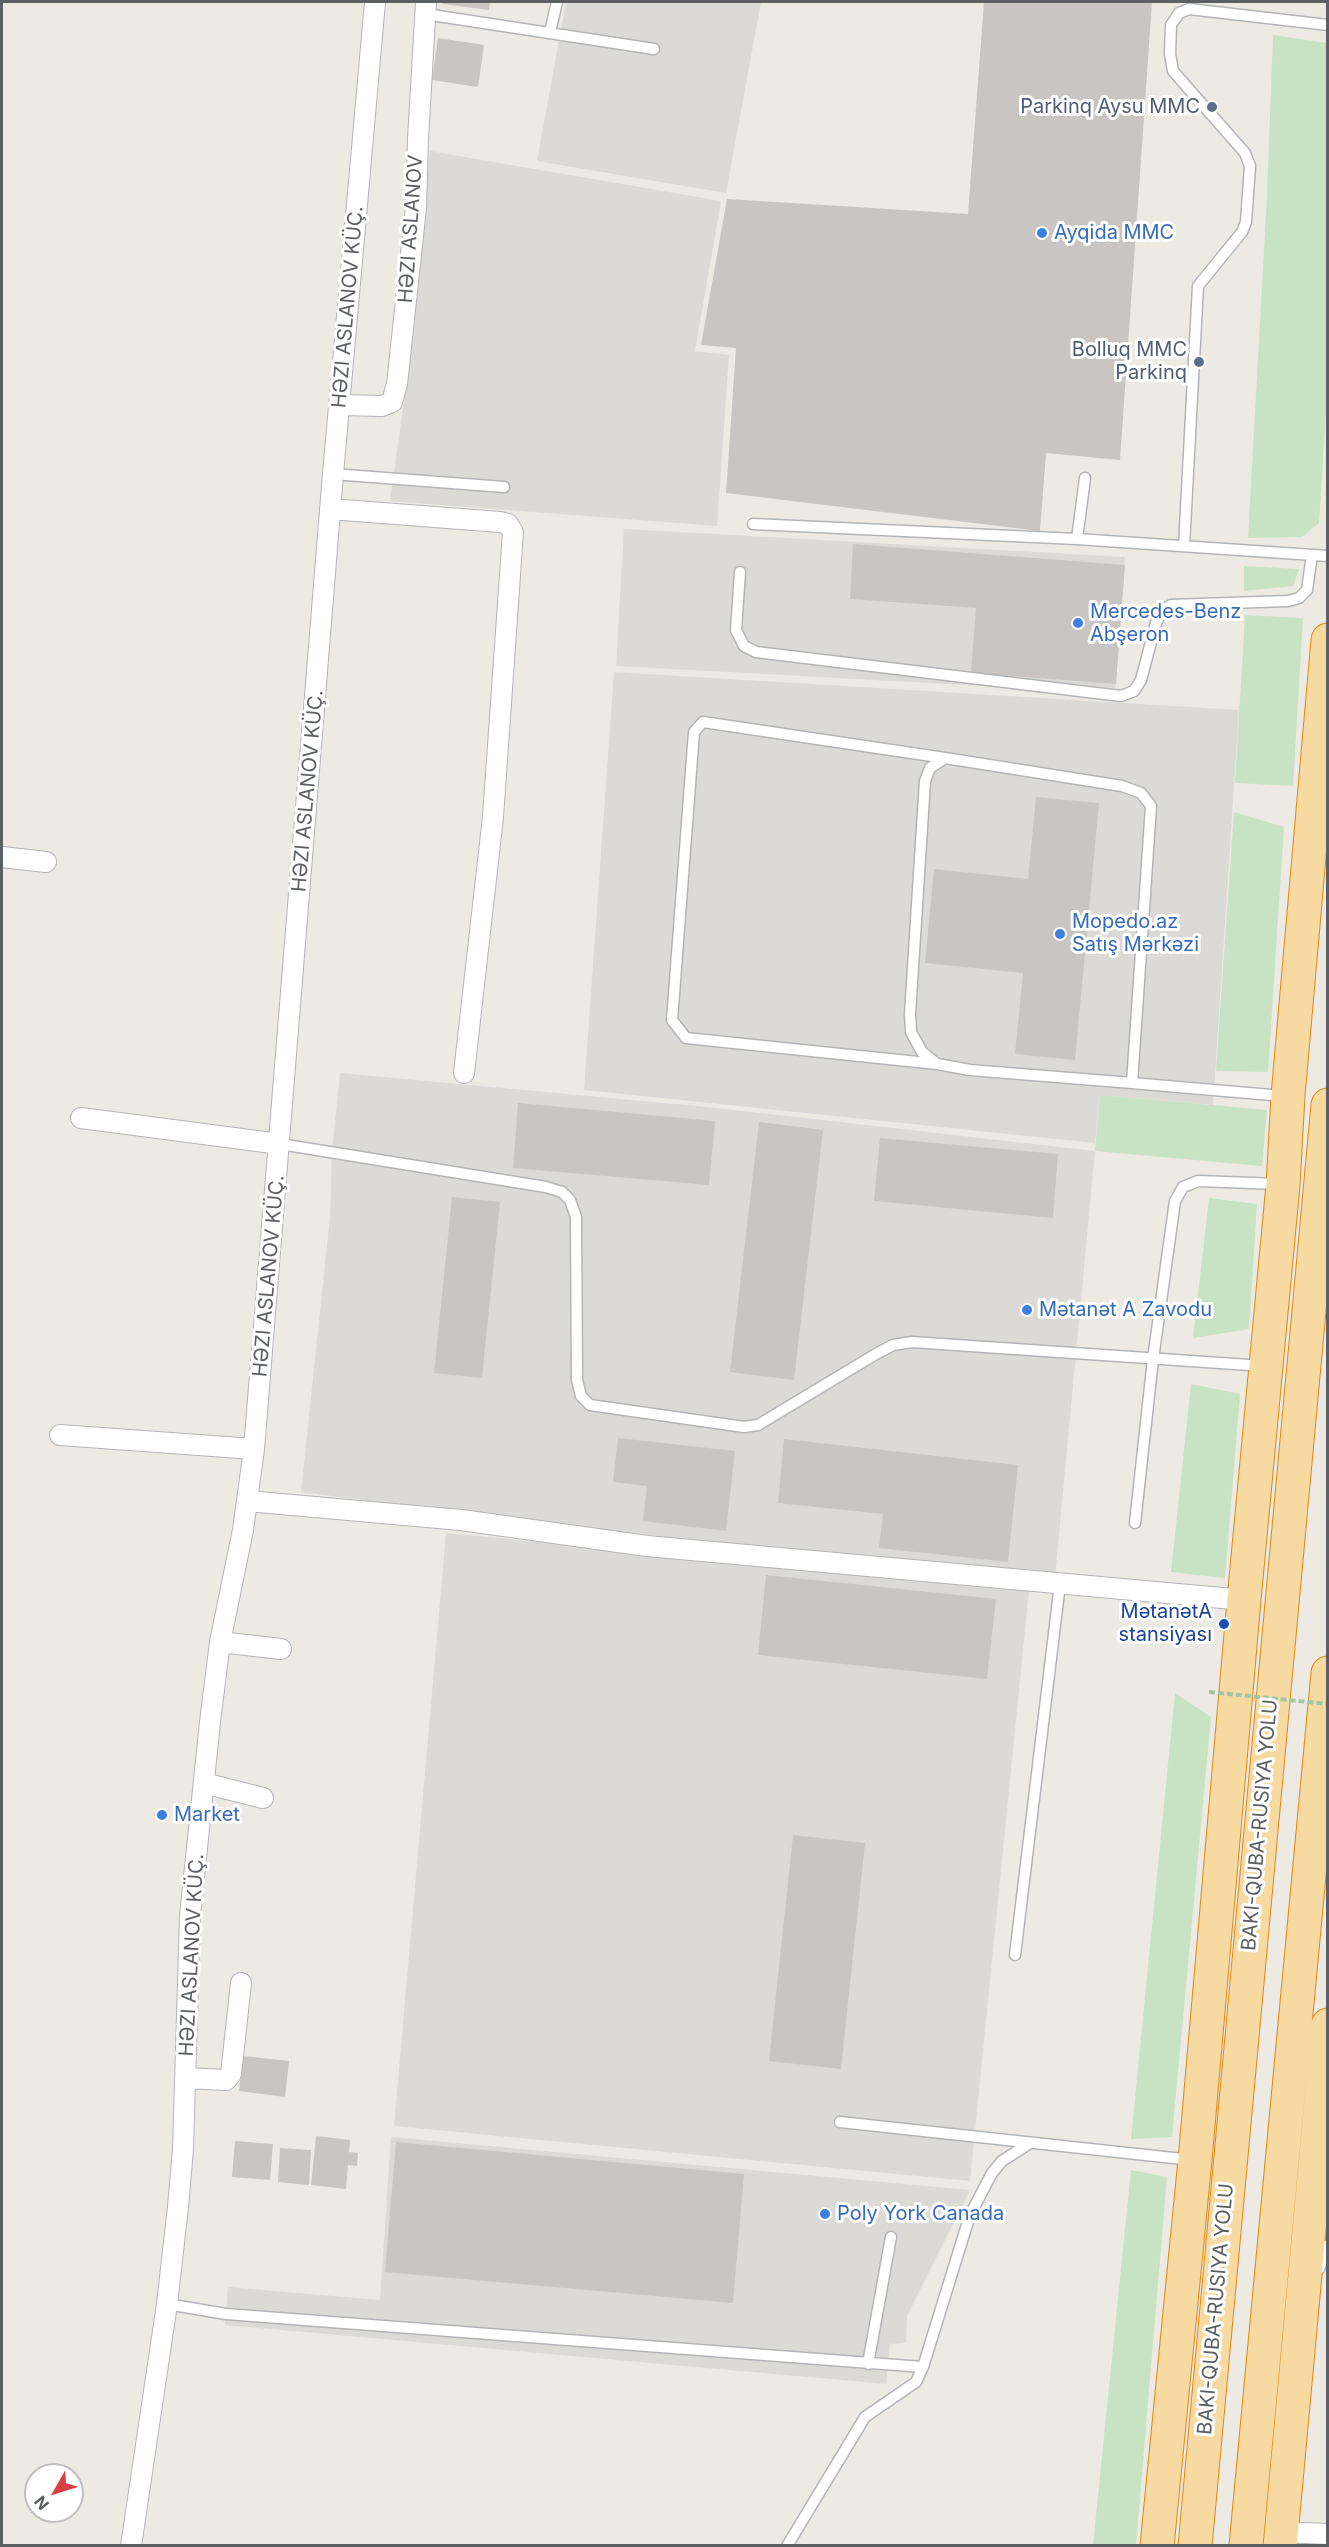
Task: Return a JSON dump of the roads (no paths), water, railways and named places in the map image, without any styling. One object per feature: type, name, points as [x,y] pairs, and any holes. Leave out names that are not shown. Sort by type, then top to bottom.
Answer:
[{"type":"highway","points":[[1157,2546],[1195,2160],[1267,1366],[1311,814],[1328,640]]},
{"type":"highway","points":[[1311,814],[1328,756]]},
{"type":"highway","points":[[1195,2546],[1328,1105]]},
{"type":"highway","points":[[1246,2546],[1327,1694]]},
{"type":"highway","points":[[1280,2539],[1328,2025]]},
{"type":"street","name":"HƏZI ASLANOV KÜÇ.","points":[[131,2546],[167,2304],[180,2183],[190,1916],[204,1783],[220,1642],[247,1501],[254,1449],[330,509],[375,2]]},
{"type":"street","name":"HƏZI ASLANOV","points":[[340,405],[382,406],[392,402],[397,384],[416,208],[417,139],[426,8]]},
{"type":"street","points":[[330,509],[500,522],[508,524],[513,532],[493,817],[464,1073]]},
{"type":"street","points":[[2,857],[46,862]]},
{"type":"street","points":[[81,1118],[280,1144]]},
{"type":"street","points":[[60,1436],[254,1449]]},
{"type":"street","points":[[247,1501],[461,1520],[647,1546],[1244,1600]]},
{"type":"street","points":[[220,1642],[281,1649]]},
{"type":"street","points":[[204,1783],[264,1797]]},
{"type":"street","points":[[185,2078],[226,2080],[231,2074],[241,1983]]},
{"type":"street","points":[[1280,2539],[1328,2534]]},
{"type":"lane","points":[[550,33],[557,2]]},
{"type":"lane","points":[[426,8],[550,33],[654,49]]},
{"type":"lane","points":[[1184,546],[1198,286],[1242,232],[1246,222],[1250,166],[1245,153],[1173,71],[1170,54],[1172,24],[1179,13],[1189,9],[1328,25]]},
{"type":"lane","points":[[333,474],[504,487]]},
{"type":"lane","points":[[1077,539],[1085,478]]},
{"type":"lane","points":[[753,524],[1077,539],[1328,556]]},
{"type":"lane","points":[[740,572],[736,630],[744,646],[756,652],[1121,696],[1134,691],[1141,680],[1156,623],[1163,610],[1171,605],[1288,601],[1299,598],[1307,590],[1312,555]]},
{"type":"lane","points":[[1132,1083],[1151,807],[1141,793],[1122,786],[703,722],[694,732],[672,1020],[686,1038],[937,1064],[970,1070],[1288,1096]]},
{"type":"lane","points":[[937,1064],[922,1052],[912,1032],[910,1014],[926,781],[930,768],[945,758]]},
{"type":"lane","points":[[280,1144],[546,1187],[562,1192],[570,1200],[576,1217],[578,1380],[581,1396],[590,1405],[744,1427],[758,1425],[876,1354],[893,1345],[912,1342],[1267,1366]]},
{"type":"lane","points":[[1135,1523],[1153,1359],[1175,1201],[1183,1187],[1198,1181],[1283,1185]]},
{"type":"lane","points":[[1015,1955],[1060,1584]]},
{"type":"lane","points":[[840,2122],[1195,2160]]},
{"type":"lane","points":[[787,2546],[865,2417],[916,2382],[923,2367],[970,2215],[992,2173],[1002,2161],[1030,2143]]},
{"type":"lane","points":[[868,2364],[891,2237]]},
{"type":"lane","points":[[1300,2323],[1328,2245]]},
{"type":"lane","points":[[167,2304],[226,2314],[923,2367]]},
{"type":"place","name":"Parkinq Aysu MMC","points":[[1212,107]]},
{"type":"place","name":"Ayqida MMC","points":[[1042,233]]},
{"type":"place","name":"Bolluq MMC Parkinq","points":[[1199,362]]},
{"type":"place","name":"Mercedes-Benz Abşeron","points":[[1078,623]]},
{"type":"place","name":"Mopedo.az Satış Mərkəzi","points":[[1060,934]]},
{"type":"place","name":"Mətanət A Zavodu","points":[[1027,1310]]},
{"type":"place","name":"MətanətA stansiyası","points":[[1224,1624]]},
{"type":"place","name":"Market","points":[[162,1815]]},
{"type":"place","name":"Poly York Canada","points":[[825,2214]]}]
